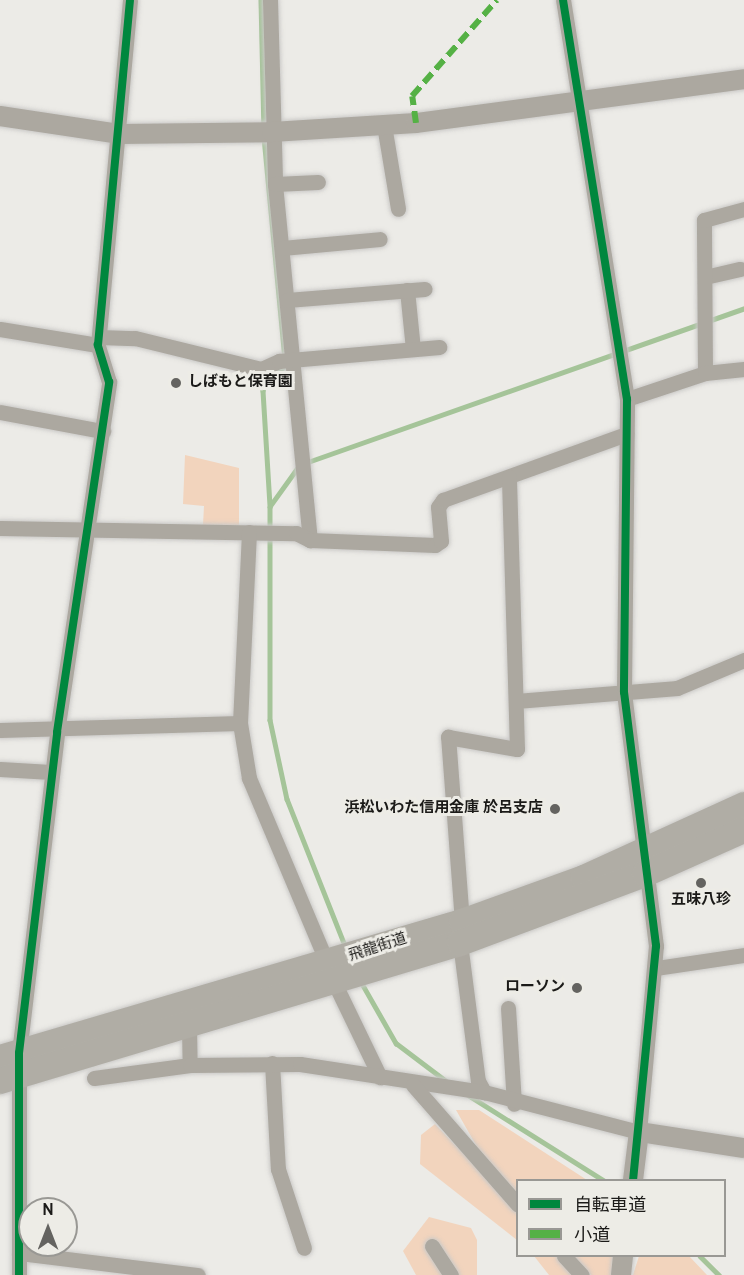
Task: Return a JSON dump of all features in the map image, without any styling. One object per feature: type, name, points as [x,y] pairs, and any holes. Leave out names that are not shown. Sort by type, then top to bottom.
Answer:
[{"type":"highway","name":"飛龍街道","points":[[645,863],[744,805]]},
{"type":"highway","name":"飛龍街道","points":[[10,1067],[461,933],[645,863],[744,830]]},
{"type":"highway","name":"飛龍街道","points":[[10,1067],[189,1026],[346,969]]},
{"type":"street","points":[[18,1216],[10,1067],[85,529],[103,431],[109,382],[98,341],[130,0]]},
{"type":"street","points":[[270,0],[265,132],[275,184],[287,300],[288,361],[305,474],[310,540]]},
{"type":"street","points":[[563,0],[583,100],[627,399],[624,692],[656,968],[633,1179]]},
{"type":"street","points":[[0,116],[119,134],[265,132],[384,125],[744,79]]},
{"type":"street","points":[[384,125],[398,208]]},
{"type":"street","points":[[275,184],[318,182]]},
{"type":"street","points":[[705,373],[705,220],[744,209]]},
{"type":"street","points":[[282,248],[380,239]]},
{"type":"street","points":[[705,277],[740,269]]},
{"type":"street","points":[[287,300],[425,289]]},
{"type":"street","points":[[407,290],[413,349]]},
{"type":"street","points":[[0,329],[98,341],[135,338],[258,369],[288,361],[439,347]]},
{"type":"street","points":[[627,399],[705,373],[744,369]]},
{"type":"street","points":[[0,412],[103,431]]},
{"type":"street","points":[[0,528],[280,533],[310,540],[439,544],[440,502],[626,434]]},
{"type":"street","points":[[481,1092],[461,933],[448,737],[517,749],[509,477]]},
{"type":"street","points":[[252,532],[240,723],[249,778],[346,969],[380,1077]]},
{"type":"street","points":[[516,701],[677,688],[744,660]]},
{"type":"street","points":[[0,730],[57,732],[240,723]]},
{"type":"street","points":[[0,769],[51,772]]},
{"type":"street","points":[[656,968],[744,955]]},
{"type":"street","points":[[508,1008],[514,1104]]},
{"type":"street","points":[[189,1026],[190,1065]]},
{"type":"street","points":[[94,1078],[190,1065],[272,1063],[380,1077],[449,1090],[481,1092],[514,1104],[639,1132],[744,1148]]},
{"type":"street","points":[[272,1063],[278,1169],[304,1248]]},
{"type":"street","points":[[413,1085],[516,1203]]},
{"type":"street","points":[[432,1246],[451,1275]]},
{"type":"street","points":[[19,1275],[20,1257]]},
{"type":"street","points":[[52,1257],[198,1275]]},
{"type":"street","points":[[565,1257],[582,1275]]},
{"type":"street","points":[[621,1275],[623,1257]]},
{"type":"shaded area","points":[[185,455],[239,468],[239,525],[203,525],[204,506],[183,504]]},
{"type":"shaded area","points":[[456,1110],[479,1110],[585,1179],[516,1179],[516,1194],[485,1161]]},
{"type":"shaded area","points":[[435,1124],[516,1209],[516,1239],[420,1164],[421,1135]]},
{"type":"shaded area","points":[[429,1217],[471,1228],[477,1240],[477,1275],[416,1275],[403,1251]]},
{"type":"shaded area","points":[[535,1257],[561,1257],[578,1275],[549,1275]]},
{"type":"shaded area","points":[[574,1257],[615,1257],[613,1275],[591,1275]]},
{"type":"shaded area","points":[[639,1257],[690,1257],[707,1275],[633,1275]]},
{"type":"waterway","points":[[261,0],[264,128]]},
{"type":"waterway","points":[[264,137],[285,358]]},
{"type":"waterway","points":[[305,463],[744,308]]},
{"type":"waterway","points":[[285,367],[266,378],[263,391],[270,507],[270,720],[287,799],[346,948]]},
{"type":"waterway","points":[[270,506],[298,467]]},
{"type":"waterway","points":[[360,980],[396,1043],[446,1081]]},
{"type":"waterway","points":[[468,1095],[601,1179]]},
{"type":"waterway","points":[[701,1257],[719,1275]]},
{"type":"marked path","points":[[416,123],[412,96],[497,0]]},
{"type":"cycle path","points":[[19,1275],[19,1053],[57,732],[109,382],[98,345],[130,0]]},
{"type":"cycle path","points":[[563,0],[627,399],[624,692],[656,946],[633,1179]]},
{"type":"place","name":"しばもと保育園","points":[[176,383]]},
{"type":"place","name":"浜松いわた信用金庫 於呂支店","points":[[555,809]]},
{"type":"place","name":"五味八珍","points":[[701,883]]},
{"type":"place","name":"ローソン","points":[[577,988]]}]
